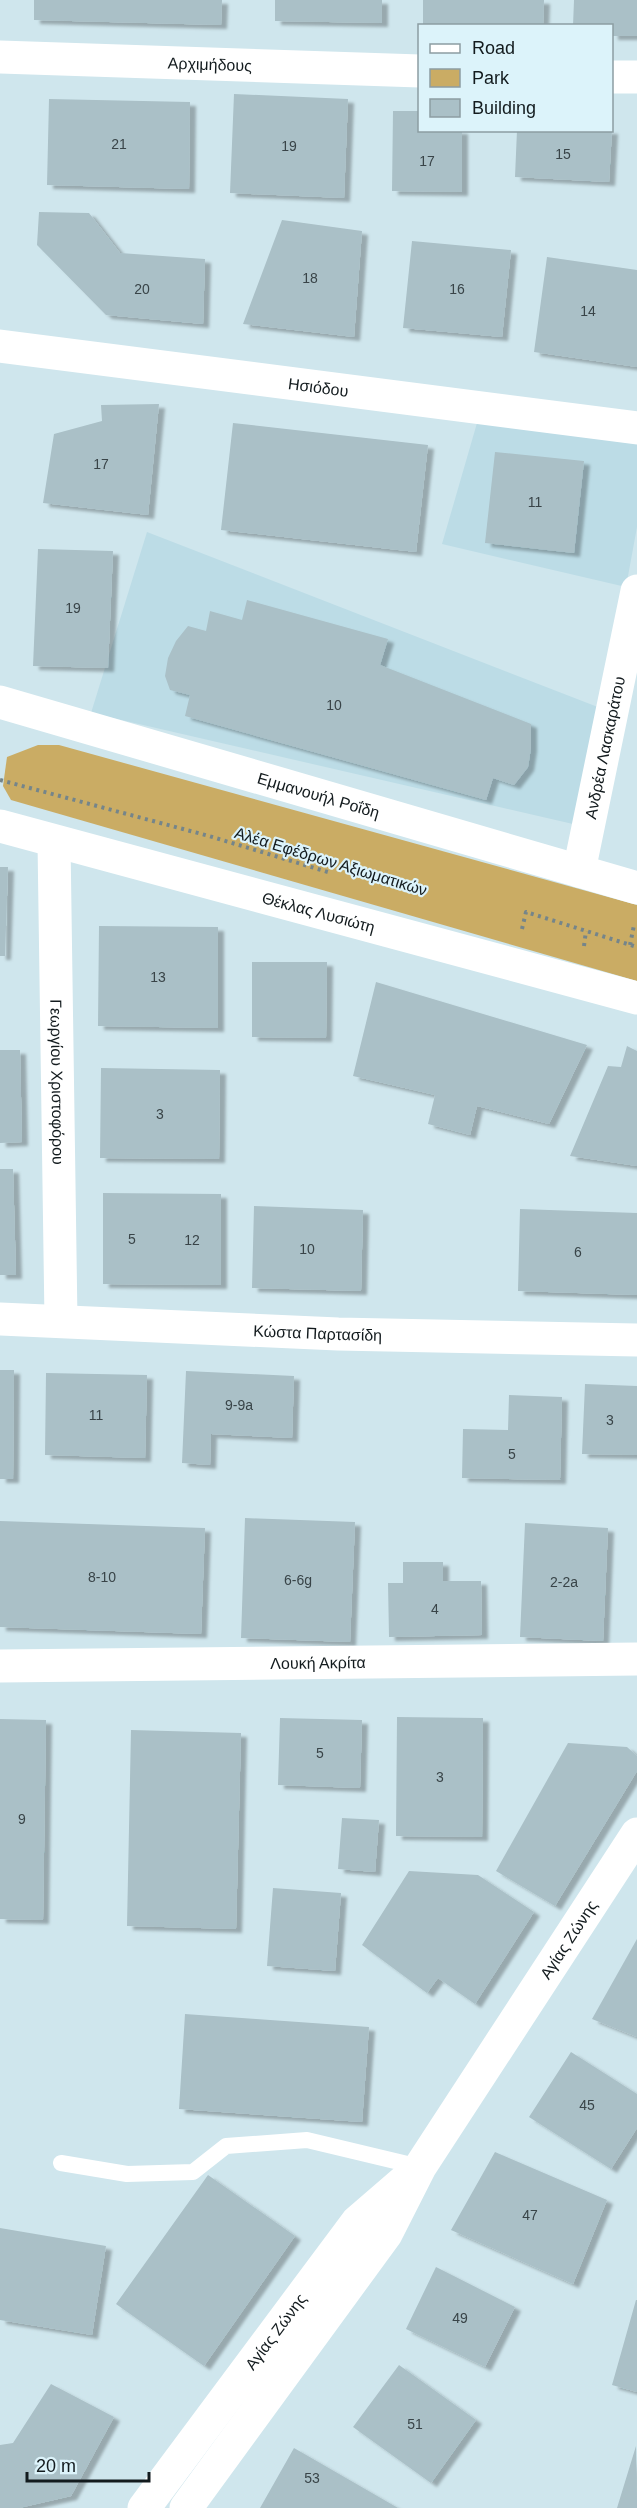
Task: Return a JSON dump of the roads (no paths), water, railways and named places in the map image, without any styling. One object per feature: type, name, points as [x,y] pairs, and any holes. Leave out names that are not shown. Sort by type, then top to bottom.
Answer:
[{"type":"street","name":"Αρχιμήδους","points":[[0,57],[418,71]]},
{"type":"street","points":[[613,76],[637,77]]},
{"type":"street","name":"Ησιόδου","points":[[0,346],[637,428]]},
{"type":"street","name":"Ανδρέα Λασκαράτου","points":[[579,871],[637,591]]},
{"type":"street","name":"Εμμανουήλ Ροΐδη","points":[[0,702],[579,871],[637,902]]},
{"type":"street","name":"Θέκλας Λυσιώτη","points":[[0,826],[637,998]]},
{"type":"street","name":"Γεωργίου Χριστοφόρου","points":[[54,842],[61,1321]]},
{"type":"street","name":"Κώστα Παρτασίδη","points":[[0,1319],[338,1334],[637,1340]]},
{"type":"street","name":"Λουκή Ακρίτα","points":[[0,1666],[637,1659]]},
{"type":"street","name":"Αγίας Ζώνης","points":[[186,2508],[386,2234],[420,2167],[637,1834]]},
{"type":"street","name":"Αγίας Ζώνης","points":[[144,2508],[357,2222],[420,2167]]},
{"type":"lane","points":[[61,2163],[127,2174],[193,2172],[226,2146],[307,2140],[420,2167]]}]
